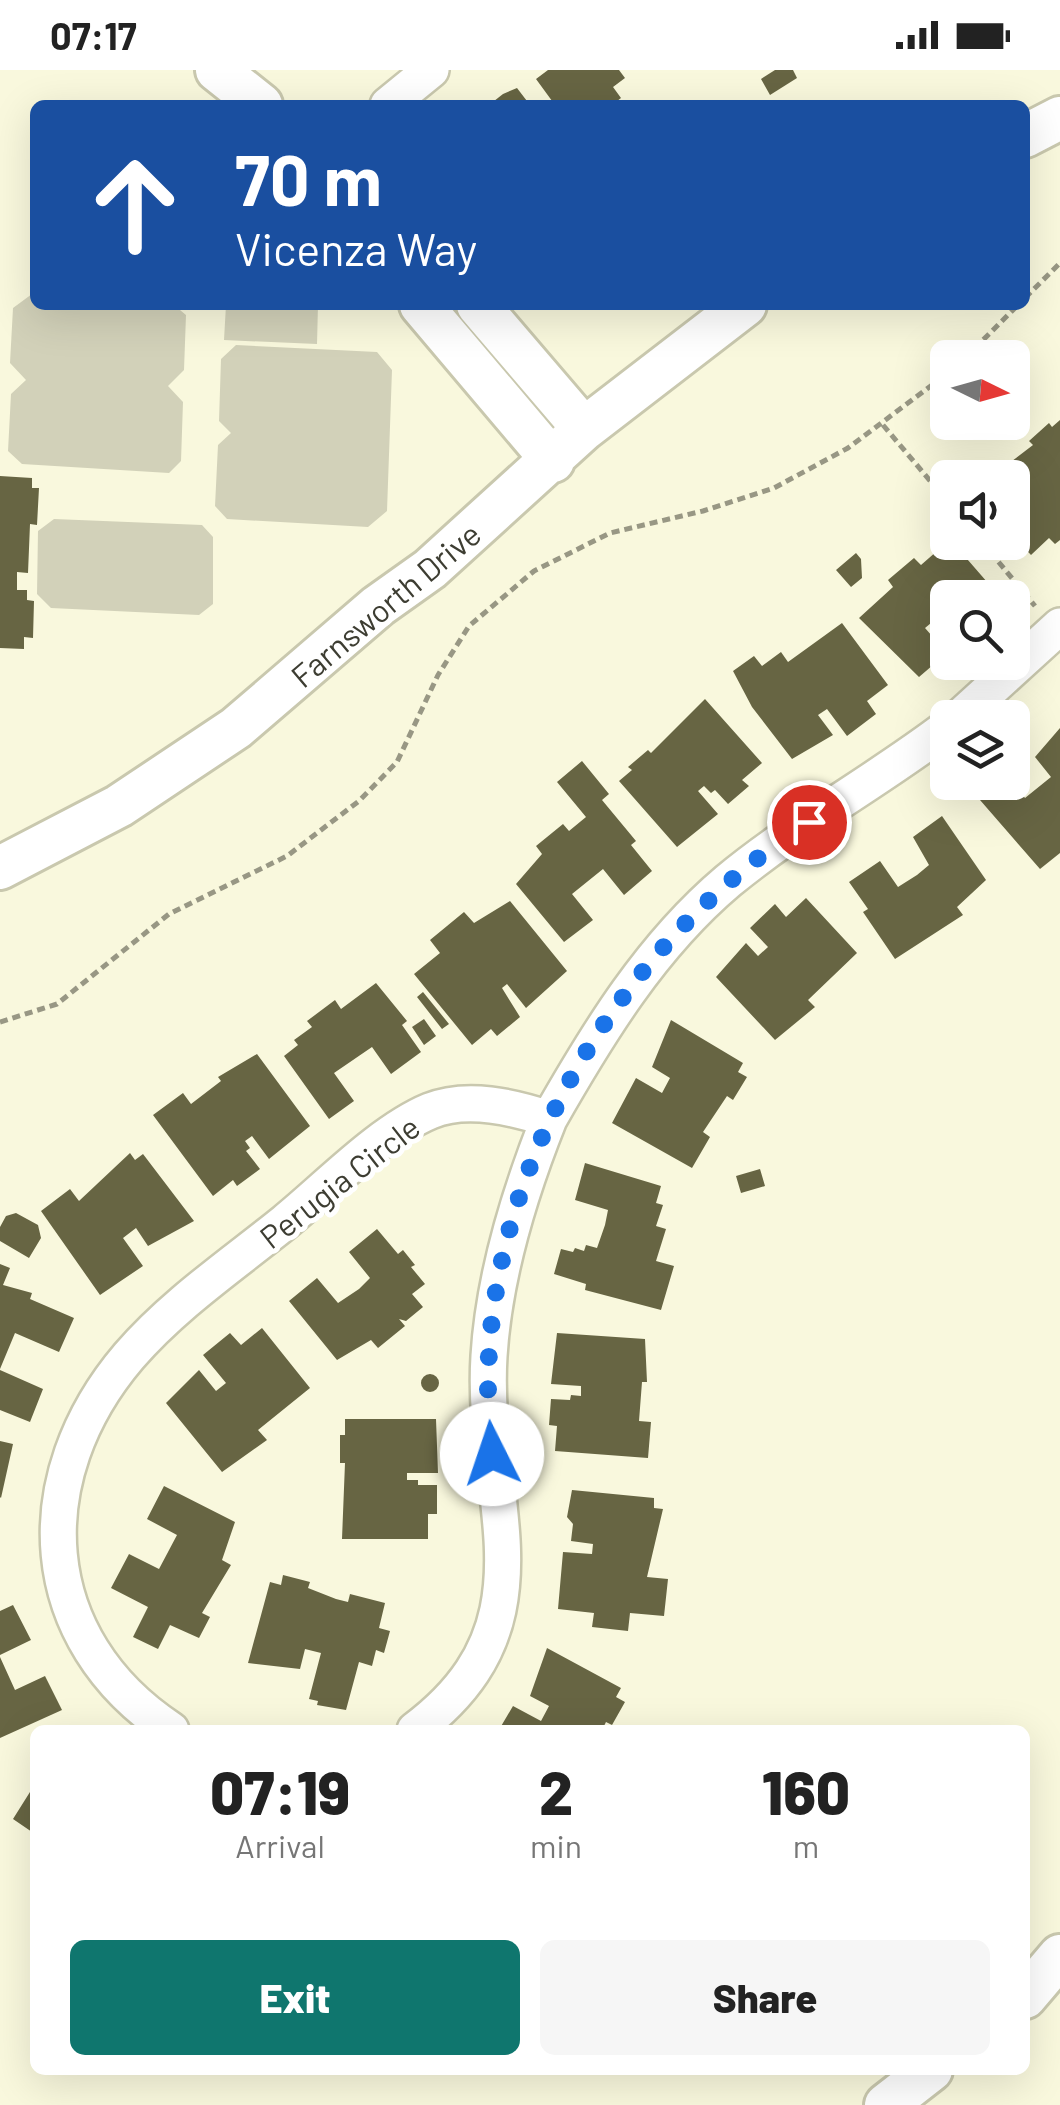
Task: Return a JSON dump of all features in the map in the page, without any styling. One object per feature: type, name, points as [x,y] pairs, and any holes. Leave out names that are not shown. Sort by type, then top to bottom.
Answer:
[{"type":"street","points":[[217,70],[255,100]]},
{"type":"street","points":[[394,100],[431,70]]},
{"type":"street","points":[[1030,133],[1060,118]]},
{"type":"street","points":[[425,310],[553,461]]},
{"type":"street","points":[[482,310],[584,429]]},
{"type":"street","name":"Farnsworth Drive","points":[[0,868],[119,806],[236,728],[553,461],[584,429],[739,310]]},
{"type":"street","points":[[975,700],[1048,616]]},
{"type":"street","points":[[421,1725],[445,1706],[472,1672],[491,1638],[502,1602],[504,1559],[490,1433],[490,1341],[518,1204],[549,1119],[626,993],[692,916],[783,839],[930,739]]},
{"type":"street","name":"Perugia Circle","points":[[164,1725],[130,1701],[104,1672],[83,1637],[64,1586],[58,1538],[62,1482],[84,1421],[101,1394],[130,1356],[184,1304],[408,1124],[454,1105],[510,1108],[549,1119]]},
{"type":"street","points":[[1030,1991],[1060,1956]]},
{"type":"street","points":[[886,2105],[925,2075]]},
{"type":"path","points":[[1030,293],[1060,263]]},
{"type":"path","points":[[983,340],[1013,310]]},
{"type":"path","points":[[0,1022],[56,1004],[169,914],[287,856],[359,801],[382,780],[409,742],[438,675],[460,638],[492,602],[534,571],[610,533],[774,488],[883,425],[930,388]]},
{"type":"path","points":[[883,425],[930,481]]},
{"type":"path","points":[[998,560],[1048,616]]},
{"type":"green space","points":[[30,295],[30,310],[180,310],[186,315],[184,370],[168,386],[183,402],[181,461],[169,473],[22,464],[8,451],[11,394],[26,380],[10,363],[13,308]]},
{"type":"green space","points":[[226,310],[318,310],[317,344],[224,340]]},
{"type":"green space","points":[[236,345],[377,352],[392,370],[387,511],[368,527],[227,519],[215,506],[218,445],[231,433],[219,421],[221,359]]},
{"type":"green space","points":[[54,519],[202,525],[213,537],[213,604],[199,615],[51,608],[37,594],[38,531]]},
{"type":"building","points":[[548,70],[619,70],[625,78],[613,87],[621,98],[618,100],[551,100],[536,79]]},
{"type":"building","points":[[775,70],[793,70],[797,78],[770,95],[761,79]]},
{"type":"building","points":[[517,88],[526,100],[495,100]]},
{"type":"building","points":[[1060,420],[1060,540],[1055,544],[1049,538],[1031,555],[1030,460],[1013,460],[1033,445],[1029,441],[1049,423],[1052,427]]},
{"type":"building","points":[[0,476],[32,478],[32,488],[39,488],[37,525],[30,524],[28,573],[17,572],[17,590],[27,590],[27,600],[34,601],[33,638],[24,637],[24,649],[0,648]]},
{"type":"building","points":[[856,553],[861,559],[862,578],[851,587],[836,570]]},
{"type":"building","points":[[930,557],[968,560],[985,580],[930,580],[930,624],[925,628],[930,634],[930,668],[919,677],[859,618],[893,587],[888,580],[914,558],[921,565]]},
{"type":"building","points":[[842,623],[888,685],[867,701],[876,714],[847,736],[827,709],[818,715],[833,735],[792,759],[752,707],[733,671],[754,656],[762,666],[781,652],[788,662]]},
{"type":"building","points":[[705,699],[762,763],[742,780],[749,786],[728,804],[715,790],[711,793],[704,786],[698,791],[718,814],[677,847],[619,781],[632,770],[628,767],[648,750],[651,753]]},
{"type":"building","points":[[1060,728],[1060,853],[1040,869],[980,800],[1030,800],[1030,794],[1051,777],[1035,757]]},
{"type":"building","points":[[582,761],[609,794],[602,800],[636,841],[631,845],[652,871],[624,895],[603,869],[572,894],[593,920],[564,942],[516,884],[542,854],[536,846],[563,824],[569,831],[586,817],[557,782]]},
{"type":"building","points":[[942,816],[986,880],[957,907],[963,915],[895,959],[863,912],[868,909],[849,882],[880,861],[898,887],[917,875],[929,865],[913,837]]},
{"type":"building","points":[[806,898],[857,953],[808,1000],[815,1007],[775,1040],[716,977],[746,943],[758,956],[768,947],[750,928],[775,904],[786,917]]},
{"type":"building","points":[[510,901],[567,971],[526,1008],[507,984],[502,988],[520,1017],[497,1036],[491,1029],[472,1045],[414,974],[440,953],[430,940],[464,912],[474,923]]},
{"type":"building","points":[[376,983],[407,1021],[402,1025],[421,1052],[391,1074],[372,1047],[334,1073],[354,1101],[329,1119],[284,1056],[298,1045],[294,1040],[312,1027],[307,1021],[335,1000],[341,1009]]},
{"type":"building","points":[[423,992],[449,1024],[442,1029],[417,997]]},
{"type":"building","points":[[424,1019],[436,1036],[424,1045],[412,1027]]},
{"type":"building","points":[[671,1020],[743,1063],[738,1072],[747,1077],[733,1100],[727,1096],[703,1132],[710,1137],[692,1168],[612,1123],[636,1078],[662,1093],[670,1078],[652,1067]]},
{"type":"building","points":[[257,1054],[310,1126],[269,1159],[252,1136],[245,1141],[250,1148],[246,1151],[260,1169],[237,1186],[233,1180],[213,1196],[153,1115],[183,1093],[191,1104],[221,1081],[218,1077]]},
{"type":"building","points":[[130,1153],[135,1160],[143,1154],[194,1221],[148,1246],[136,1228],[123,1238],[143,1266],[100,1295],[41,1211],[70,1189],[79,1201]]},
{"type":"building","points":[[585,1163],[661,1186],[656,1203],[663,1205],[656,1226],[666,1229],[656,1261],[674,1266],[661,1310],[585,1290],[586,1284],[554,1274],[561,1249],[573,1252],[575,1248],[584,1251],[586,1245],[597,1248],[605,1225],[608,1210],[575,1200]]},
{"type":"building","points":[[760,1169],[765,1186],[741,1193],[736,1176]]},
{"type":"building","points":[[16,1213],[38,1225],[41,1238],[29,1258],[0,1241],[0,1227],[6,1216]]},
{"type":"building","points":[[377,1229],[398,1254],[403,1250],[415,1265],[411,1267],[425,1284],[412,1294],[423,1307],[406,1321],[399,1319],[405,1326],[378,1348],[371,1340],[337,1360],[289,1301],[317,1278],[338,1303],[359,1289],[370,1278],[349,1252]]},
{"type":"building","points":[[0,1264],[10,1268],[3,1285],[32,1293],[30,1299],[74,1318],[59,1352],[15,1333],[0,1369]]},
{"type":"building","points":[[262,1328],[310,1388],[258,1430],[267,1440],[222,1472],[166,1403],[199,1370],[216,1391],[226,1383],[203,1355],[230,1333],[241,1345]]},
{"type":"building","points":[[557,1333],[645,1339],[647,1382],[642,1382],[639,1421],[651,1422],[648,1458],[555,1451],[557,1426],[549,1425],[551,1399],[581,1396],[581,1386],[551,1384]]},
{"type":"building","points":[[0,1370],[43,1389],[30,1422],[0,1410]]},
{"type":"building","points":[[430,1374],[439,1383],[430,1392],[421,1383]]},
{"type":"building","points":[[345,1419],[436,1419],[438,1473],[407,1473],[407,1480],[418,1480],[418,1485],[437,1485],[437,1514],[428,1514],[428,1539],[342,1539],[345,1463],[340,1463],[340,1435],[345,1435]]},
{"type":"building","points":[[0,1441],[13,1444],[1,1498],[0,1497]]},
{"type":"building","points":[[164,1486],[235,1522],[222,1560],[231,1565],[202,1613],[210,1617],[199,1638],[170,1625],[158,1649],[133,1637],[148,1607],[111,1588],[129,1554],[159,1569],[177,1535],[147,1519]]},
{"type":"building","points":[[572,1490],[654,1498],[654,1508],[663,1509],[647,1577],[668,1579],[664,1616],[630,1613],[628,1631],[592,1627],[594,1613],[558,1609],[563,1552],[592,1554],[593,1544],[571,1541],[573,1524],[567,1517]]},
{"type":"building","points":[[283,1575],[310,1582],[308,1588],[336,1599],[348,1602],[350,1594],[385,1603],[379,1628],[390,1631],[384,1653],[376,1650],[372,1666],[359,1662],[346,1710],[317,1705],[318,1701],[309,1699],[321,1653],[305,1649],[300,1669],[248,1663],[270,1582],[281,1585]]},
{"type":"building","points":[[13,1605],[31,1640],[0,1655],[0,1611]]},
{"type":"building","points":[[547,1648],[621,1688],[616,1697],[625,1702],[612,1725],[502,1725],[513,1706],[541,1721],[549,1706],[530,1696]]},
{"type":"building","points":[[0,1657],[15,1690],[45,1676],[62,1710],[0,1738]]},
{"type":"building","points":[[30,1792],[30,1831],[13,1819]]},
{"type":"route","points":[[492,1454],[488,1357],[497,1295],[518,1204],[549,1119],[634,982],[724,884],[809,822]]}]
